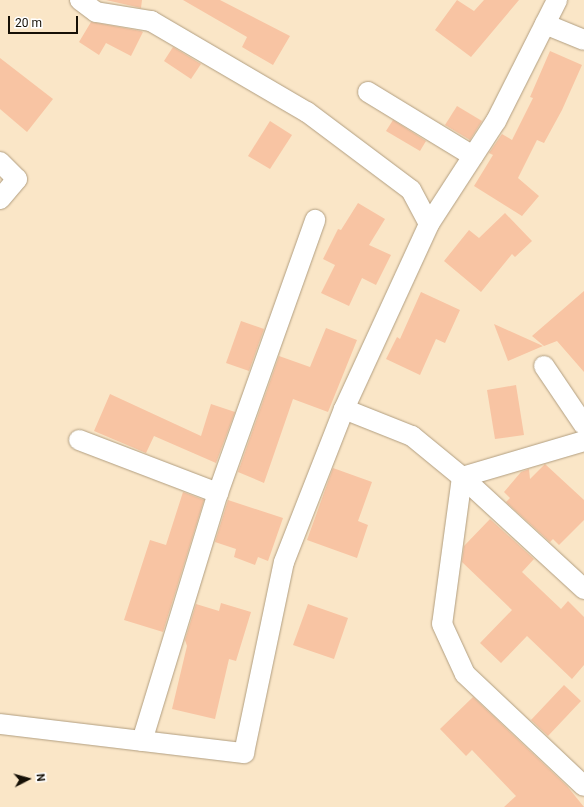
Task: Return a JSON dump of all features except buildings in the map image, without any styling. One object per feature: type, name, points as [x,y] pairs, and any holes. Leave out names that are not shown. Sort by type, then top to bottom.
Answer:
[{"type":"street","points":[[80,0],[96,12],[151,21],[307,112],[411,190],[429,224]]},
{"type":"street","points":[[0,724],[244,753],[284,562],[344,409],[429,224],[496,121],[557,0]]},
{"type":"street","points":[[545,24],[584,40]]},
{"type":"street","points":[[368,92],[473,156]]},
{"type":"street","points":[[0,162],[18,179],[0,199]]},
{"type":"street","points":[[142,741],[218,493],[315,220]]},
{"type":"street","points":[[544,366],[584,425]]},
{"type":"street","points":[[344,409],[412,436],[462,477],[584,589]]},
{"type":"street","points":[[79,440],[218,493]]},
{"type":"street","points":[[462,477],[584,441]]},
{"type":"street","points":[[462,477],[442,624],[465,674],[584,786]]}]
